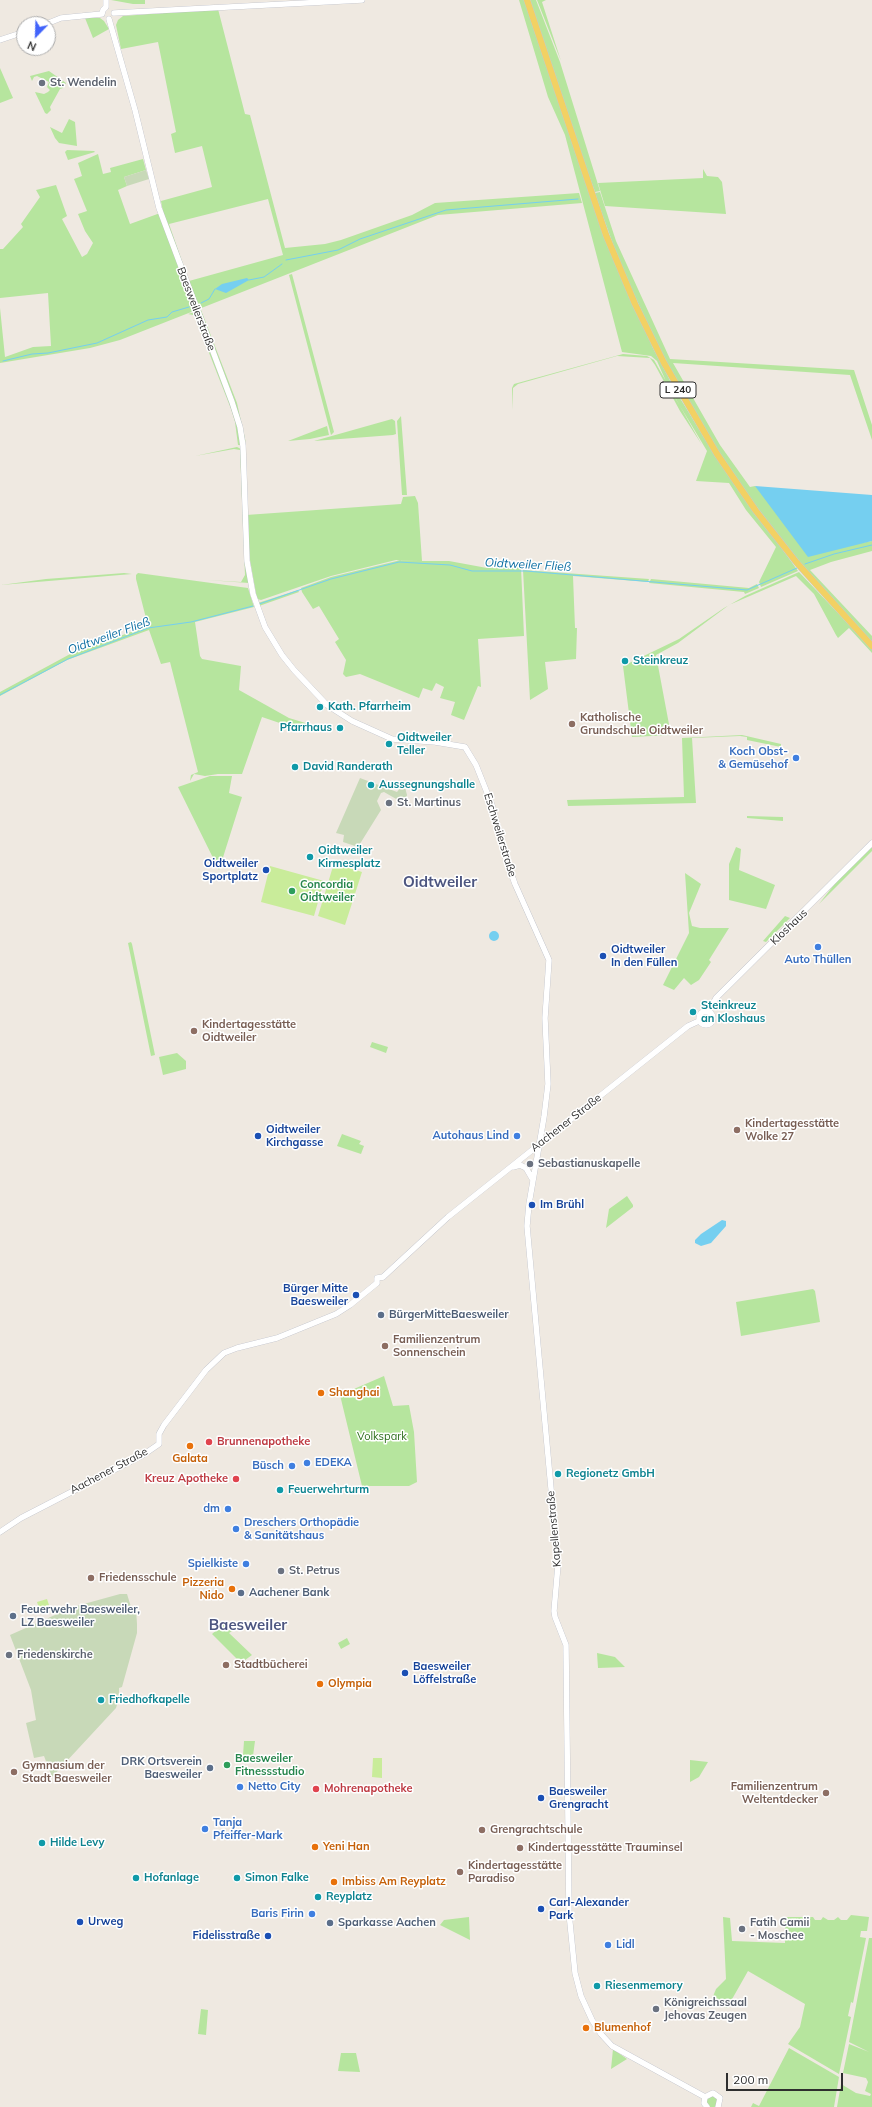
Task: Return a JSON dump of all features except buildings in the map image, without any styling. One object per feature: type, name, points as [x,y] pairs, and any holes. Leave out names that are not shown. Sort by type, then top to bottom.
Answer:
[{"type":"main road","name":"L 240","points":[[527,0],[591,195],[635,304],[680,392],[738,485],[811,580],[872,646]]},
{"type":"street","points":[[102,14],[106,7],[106,0]]},
{"type":"street","points":[[106,7],[111,8],[114,12],[362,0]]},
{"type":"street","points":[[102,14],[105,18],[110,19],[114,12]]},
{"type":"street","points":[[56,20],[61,18],[102,14]]},
{"type":"street","name":"Baesweilerstraße","points":[[110,19],[135,110],[159,208],[232,402],[240,428],[247,561],[250,585],[256,603]]},
{"type":"street","points":[[0,40],[16,35]]},
{"type":"street","name":"Eschweilerstraße","points":[[256,603],[265,627],[282,655],[327,705],[352,721],[392,739],[435,742],[465,747],[476,765],[492,805],[506,859],[515,884],[549,960],[546,1018],[548,1084],[539,1144]]},
{"type":"street","name":"Kloshaus","points":[[709,1009],[872,843]]},
{"type":"street","points":[[709,1009],[712,1016],[710,1024],[704,1026],[699,1021],[701,1013],[709,1009]]},
{"type":"street","name":"Aachener Straße","points":[[0,1532],[21,1518],[143,1455],[159,1444],[159,1434],[168,1420],[206,1370],[224,1353],[237,1348],[277,1338],[328,1318],[345,1309],[377,1283],[377,1278],[383,1278],[448,1217],[688,1026],[699,1021]]},
{"type":"street","points":[[543,1122],[547,1128],[554,1132]]},
{"type":"street","name":"Kapellenstraße","points":[[539,1144],[527,1226],[558,1566],[554,1611],[566,1645],[569,1913],[578,1985],[592,2020],[601,2034],[612,2046],[706,2097]]},
{"type":"street","points":[[509,1169],[523,1166],[529,1171],[533,1180]]},
{"type":"street","points":[[707,2107],[704,2103],[706,2097],[710,2094],[716,2094],[720,2100],[720,2106]]},
{"type":"green space","points":[[111,0],[145,0],[145,4],[133,4]]},
{"type":"green space","points":[[519,0],[525,0],[604,237],[653,348],[675,390],[716,457],[798,571],[761,587],[759,582],[776,547],[746,510],[729,483],[696,481],[707,451],[668,386],[657,361],[651,356],[622,352],[565,135],[548,97]]},
{"type":"green space","points":[[530,0],[536,0],[560,62],[600,191],[595,192],[581,154]]},
{"type":"green space","points":[[537,0],[546,0],[542,2],[561,61]]},
{"type":"green space","points":[[218,9],[245,114],[250,115],[285,248],[325,244],[341,240],[412,215],[435,203],[579,193],[582,203],[438,215],[120,340],[90,348],[0,363],[0,308],[5,357],[33,347],[51,346],[48,293],[0,298],[0,249],[3,249],[23,227],[21,224],[40,197],[36,190],[56,185],[67,216],[62,219],[82,257],[87,254],[93,243],[85,231],[78,214],[87,211],[74,179],[82,176],[78,163],[98,154],[103,174],[111,172],[110,168],[143,159],[146,170],[124,177],[127,186],[118,190],[130,224],[163,212],[161,201],[212,187],[202,146],[175,153],[171,134],[176,132],[158,42],[121,49],[116,25],[118,20],[123,16]],"holes":[[[268,199],[283,255],[189,281],[169,224]]]},
{"type":"green space","points":[[85,18],[100,18],[109,29],[93,38]]},
{"type":"green space","points":[[0,68],[13,98],[0,103]]},
{"type":"green space","points":[[49,71],[66,83],[63,88],[60,89],[50,107],[51,110],[47,114],[45,113],[35,92],[44,94],[48,92],[50,90],[47,87],[49,82],[37,76],[34,77],[32,81],[30,76]]},
{"type":"green space","points":[[69,119],[75,122],[77,146],[59,143],[50,127],[62,133]]},
{"type":"green space","points":[[67,150],[95,152],[68,160],[65,152]]},
{"type":"green space","points":[[703,169],[707,176],[718,177],[722,182],[726,214],[605,206],[598,183],[703,178]]},
{"type":"green space","points":[[146,170],[149,179],[127,186],[124,177]]},
{"type":"green space","points":[[600,192],[616,241],[670,359],[854,370],[872,425],[872,440],[850,375],[673,363],[720,445],[750,487],[755,486],[850,545],[872,541],[872,551],[831,562],[810,570],[872,636],[872,642],[819,585],[780,538],[744,490],[716,448],[669,368],[621,266],[595,193]]},
{"type":"green space","points":[[292,274],[334,432],[331,435],[289,275]]},
{"type":"green space","points":[[201,310],[237,403],[246,443],[200,311]]},
{"type":"green space","points":[[195,312],[237,422],[240,445],[238,445],[235,422],[231,409],[195,317],[188,314]]},
{"type":"green space","points":[[623,354],[647,356],[654,360],[702,445],[680,411],[650,358],[617,356],[518,384],[513,388],[513,410],[512,388],[514,384]]},
{"type":"green space","points":[[401,416],[407,495],[402,495],[397,421]]},
{"type":"green space","points":[[392,419],[395,421],[396,434],[393,435],[314,441]]},
{"type":"green space","points":[[327,426],[329,435],[310,439],[288,441]]},
{"type":"green space","points":[[237,447],[241,449],[249,583],[207,580],[241,582],[245,575],[240,450],[234,449],[195,456]]},
{"type":"green space","points":[[415,496],[418,503],[422,561],[449,561],[487,568],[521,567],[524,636],[478,639],[481,687],[478,686],[464,720],[451,715],[455,702],[440,698],[444,687],[436,683],[432,691],[423,688],[419,698],[360,674],[346,677],[343,674],[346,660],[335,642],[339,639],[319,606],[313,609],[302,592],[301,588],[331,577],[400,560],[331,576],[261,600],[257,599],[250,560],[246,515],[401,504],[403,497]]},
{"type":"green space","points":[[523,570],[649,579],[648,582],[573,576],[575,628],[577,628],[576,659],[545,662],[548,689],[530,700]]},
{"type":"green space","points":[[799,572],[872,649],[872,653],[849,628],[838,638],[814,594],[796,576],[730,605],[745,596]]},
{"type":"green space","points":[[124,573],[132,574],[1,585],[46,579]]},
{"type":"green space","points":[[138,573],[248,588],[254,607],[195,622],[200,656],[202,659],[241,666],[239,690],[289,718],[312,725],[309,733],[262,717],[242,774],[218,774],[205,776],[194,774],[190,781],[191,775],[198,772],[170,662],[161,664],[149,630],[67,660],[0,696],[0,692],[72,653],[148,626],[136,579],[136,575]]},
{"type":"green space","points":[[651,579],[749,588],[757,584],[759,588],[745,594],[744,592],[649,583]]},
{"type":"green space","points":[[298,590],[299,592],[259,606],[258,603]]},
{"type":"green space","points":[[728,606],[678,643],[656,655],[671,735],[632,737],[623,666],[679,639]]},
{"type":"green space","points":[[742,735],[781,744],[781,747],[747,740],[747,737],[740,736],[692,738],[696,803],[568,806],[567,800],[684,797],[682,738]]},
{"type":"green space","points":[[210,776],[232,776],[229,793],[242,797],[219,870],[178,787]]},
{"type":"green space","points":[[360,778],[397,792],[404,783],[407,795],[405,804],[384,792],[381,793],[377,801],[381,810],[358,847],[343,842],[344,835],[336,833]]},
{"type":"green space","points":[[747,816],[783,817],[783,821],[747,818]]},
{"type":"green space","points":[[736,847],[741,849],[739,870],[775,885],[766,909],[729,900],[729,864]]},
{"type":"green space","points":[[872,847],[872,851],[819,904],[837,881]]},
{"type":"green space","points":[[334,863],[362,872],[345,925],[318,916]]},
{"type":"green space","name":"Concordia Oidtweiler","points":[[270,866],[324,881],[314,916],[261,902]]},
{"type":"green space","points":[[685,873],[701,884],[689,913],[692,926],[700,928],[729,928],[709,960],[711,962],[699,980],[691,985],[684,978],[674,990],[663,985],[689,933]]},
{"type":"green space","points":[[785,916],[790,918],[766,942],[763,941]]},
{"type":"green space","points":[[131,942],[155,1055],[151,1056],[128,943]]},
{"type":"green space","points":[[372,1042],[388,1047],[386,1053],[370,1047]]},
{"type":"green space","points":[[177,1053],[186,1061],[186,1069],[163,1075],[159,1057]]},
{"type":"green space","points":[[342,1134],[361,1141],[359,1144],[364,1146],[361,1154],[337,1146]]},
{"type":"green space","points":[[627,1196],[633,1207],[606,1228],[609,1209]]},
{"type":"green space","points":[[813,1289],[815,1291],[820,1322],[741,1336],[736,1302]]},
{"type":"green space","name":"Volkspark","points":[[384,1376],[393,1406],[409,1405],[414,1432],[417,1482],[409,1486],[362,1486],[340,1395]]},
{"type":"green space","points":[[120,1594],[127,1594],[131,1607],[136,1609],[137,1633],[122,1687],[119,1688],[119,1698],[116,1708],[52,1777],[44,1756],[34,1758],[26,1723],[36,1720],[31,1690],[10,1635],[73,1607]]},
{"type":"green space","points":[[47,1599],[49,1605],[39,1608],[37,1602]]},
{"type":"green space","points":[[225,1623],[232,1631],[229,1633],[252,1655],[241,1663],[212,1634]]},
{"type":"green space","points":[[347,1638],[350,1644],[341,1649],[338,1643]]},
{"type":"green space","points":[[597,1653],[615,1657],[625,1667],[598,1668]]},
{"type":"green space","points":[[244,1741],[255,1741],[253,1756],[243,1755]]},
{"type":"green space","points":[[373,1758],[382,1758],[382,1778],[372,1777]]},
{"type":"green space","points":[[690,1760],[708,1762],[699,1777],[690,1782]]},
{"type":"green space","points":[[851,1915],[869,1917],[867,1931],[861,1931],[860,1937],[866,1938],[853,2003],[851,2002],[848,2016],[851,2017],[839,2074],[788,2044],[800,2027],[805,2004],[748,1971],[727,2008],[712,1999],[716,1989],[726,1979],[723,1917],[730,1918],[732,1941],[785,1943],[785,1917],[813,1917],[815,1920],[821,1920],[823,1917],[828,1920],[834,1920],[838,1917],[841,1920],[847,1920]]},
{"type":"green space","points":[[469,1917],[470,1940],[440,1925],[444,1920]]},
{"type":"green space","points":[[869,1938],[872,1938],[872,2107],[837,2107],[841,2084],[856,2093],[870,2096],[871,2094],[865,2091],[868,2082],[866,2078],[843,2073],[849,2044],[869,2052],[849,2042]]},
{"type":"green space","points":[[201,2009],[208,2010],[206,2035],[198,2034]]},
{"type":"green space","points":[[789,2048],[839,2077],[834,2107],[751,2107],[753,2103],[759,2106]]},
{"type":"green space","points":[[613,2049],[627,2059],[611,2069]]},
{"type":"green space","points":[[341,2053],[356,2053],[360,2072],[338,2071]]},
{"type":"green space","points":[[710,2097],[714,2097],[716,2098],[716,2106],[710,2107],[707,2104],[707,2100]]},
{"type":"water","points":[[247,278],[249,280],[226,293],[215,289],[222,284]]},
{"type":"water","points":[[755,486],[872,495],[872,541],[808,557]]},
{"type":"water","points":[[494,931],[499,936],[494,941],[489,936]]},
{"type":"water","points":[[722,1220],[726,1221],[726,1226],[711,1243],[701,1246],[695,1243],[695,1240],[701,1234]]},
{"type":"waterway","points":[[286,260],[338,250],[360,239],[446,210],[578,199]]},
{"type":"waterway","points":[[249,280],[264,277],[282,264]]},
{"type":"waterway","points":[[201,303],[209,299],[215,289]]},
{"type":"waterway","points":[[3,361],[32,354],[48,353],[97,343],[148,320],[167,317],[172,312],[189,307]]},
{"type":"waterway","name":"Oidtweiler Fließ","points":[[805,564],[834,554],[872,545]]},
{"type":"waterway","name":"Oidtweiler Fließ","points":[[259,604],[331,579],[399,562],[450,565],[472,571],[526,571],[747,590],[797,568]]},
{"type":"waterway","name":"Oidtweiler Fließ","points":[[0,695],[68,659],[148,628],[191,622],[253,606]]},
{"type":"place","name":"St. Wendelin","points":[[42,83]]},
{"type":"place","name":"Steinkreuz","points":[[625,661]]},
{"type":"place","name":"Kath. Pfarrheim","points":[[320,707]]},
{"type":"place","name":"Katholische Grundschule Oidtweiler","points":[[572,724]]},
{"type":"place","name":"Pfarrhaus","points":[[340,728]]},
{"type":"place","name":"Oidtweiler Teller","points":[[389,744]]},
{"type":"place","name":"Koch Obst- & Gemüsehof","points":[[796,758]]},
{"type":"place","name":"David Randerath","points":[[295,767]]},
{"type":"place","name":"Aussegnungshalle","points":[[371,785]]},
{"type":"place","name":"St. Martinus","points":[[389,803]]},
{"type":"place","name":"Oidtweiler Kirmesplatz","points":[[310,857]]},
{"type":"place","name":"Oidtweiler Sportplatz","points":[[266,870]]},
{"type":"place","name":"Concordia Oidtweiler","points":[[292,891]]},
{"type":"place","name":"Auto Thüllen","points":[[818,947]]},
{"type":"place","name":"Oidtweiler In den Füllen","points":[[603,956]]},
{"type":"place","name":"Steinkreuz an Kloshaus","points":[[693,1012]]},
{"type":"place","name":"Kindertagesstätte Oidtweiler","points":[[194,1031]]},
{"type":"place","name":"Kindertagesstätte Wolke 27","points":[[737,1130]]},
{"type":"place","name":"Oidtweiler Kirchgasse","points":[[258,1136]]},
{"type":"place","name":"Autohaus Lind","points":[[517,1136]]},
{"type":"place","name":"Sebastianuskapelle","points":[[530,1164]]},
{"type":"place","name":"Im Brühl","points":[[532,1205]]},
{"type":"place","name":"Bürger Mitte Baesweiler","points":[[356,1295]]},
{"type":"place","name":"BürgerMitteBaesweiler","points":[[381,1315]]},
{"type":"place","name":"Familienzentrum Sonnenschein","points":[[385,1346]]},
{"type":"place","name":"Shanghai","points":[[321,1393]]},
{"type":"place","name":"Brunnenapotheke","points":[[209,1442]]},
{"type":"place","name":"Galata","points":[[190,1446]]},
{"type":"place","name":"EDEKA","points":[[307,1463]]},
{"type":"place","name":"Büsch","points":[[292,1466]]},
{"type":"place","name":"Regionetz GmbH","points":[[558,1474]]},
{"type":"place","name":"Kreuz Apotheke","points":[[236,1479]]},
{"type":"place","name":"Feuerwehrturm","points":[[280,1490]]},
{"type":"place","name":"dm","points":[[228,1509]]},
{"type":"place","name":"Dreschers Orthopädie & Sanitätshaus","points":[[236,1529]]},
{"type":"place","name":"Spielkiste","points":[[246,1564]]},
{"type":"place","name":"St. Petrus","points":[[281,1571]]},
{"type":"place","name":"Friedensschule","points":[[91,1578]]},
{"type":"place","name":"Pizzeria Nido","points":[[232,1589]]},
{"type":"place","name":"Aachener Bank","points":[[241,1593]]},
{"type":"place","name":"Feuerwehr Baesweiler, LZ Baesweiler","points":[[13,1616]]},
{"type":"place","name":"Friedenskirche","points":[[9,1655]]},
{"type":"place","name":"Stadtbücherei","points":[[226,1665]]},
{"type":"place","name":"Baesweiler Löffelstraße","points":[[405,1673]]},
{"type":"place","name":"Olympia","points":[[320,1684]]},
{"type":"place","name":"Friedhofkapelle","points":[[101,1700]]},
{"type":"place","name":"Baesweiler Fitnessstudio","points":[[227,1765]]},
{"type":"place","name":"DRK Ortsverein Baesweiler","points":[[210,1768]]},
{"type":"place","name":"Gymnasium der Stadt Baesweiler","points":[[14,1772]]},
{"type":"place","name":"Netto City","points":[[240,1787]]},
{"type":"place","name":"Mohrenapotheke","points":[[316,1789]]},
{"type":"place","name":"Familienzentrum Weltentdecker","points":[[826,1793]]},
{"type":"place","name":"Baesweiler Grengracht","points":[[541,1798]]},
{"type":"place","name":"Tanja Pfeiffer-Mark","points":[[205,1829]]},
{"type":"place","name":"Grengrachtschule","points":[[482,1830]]},
{"type":"place","name":"Hilde Levy","points":[[42,1843]]},
{"type":"place","name":"Yeni Han","points":[[315,1847]]},
{"type":"place","name":"Kindertagesstätte Trauminsel","points":[[520,1848]]},
{"type":"place","name":"Kindertagesstätte Paradiso","points":[[460,1872]]},
{"type":"place","name":"Hofanlage","points":[[136,1878]]},
{"type":"place","name":"Simon Falke","points":[[237,1878]]},
{"type":"place","name":"Imbiss Am Reyplatz","points":[[334,1882]]},
{"type":"place","name":"Reyplatz","points":[[318,1897]]},
{"type":"place","name":"Carl-Alexander Park","points":[[541,1909]]},
{"type":"place","name":"Baris Firin","points":[[312,1914]]},
{"type":"place","name":"Urweg","points":[[80,1922]]},
{"type":"place","name":"Sparkasse Aachen","points":[[330,1923]]},
{"type":"place","name":"Fatih Camii - Moschee","points":[[742,1929]]},
{"type":"place","name":"Fidelisstraße","points":[[268,1936]]},
{"type":"place","name":"Lidl","points":[[608,1945]]},
{"type":"place","name":"Riesenmemory","points":[[597,1986]]},
{"type":"place","name":"Königreichssaal Jehovas Zeugen","points":[[656,2009]]},
{"type":"place","name":"Blumenhof","points":[[586,2028]]},
{"type":"district","name":"Oidtweiler","points":[[440,882]]},
{"type":"district","name":"Baesweiler","points":[[248,1625]]}]
